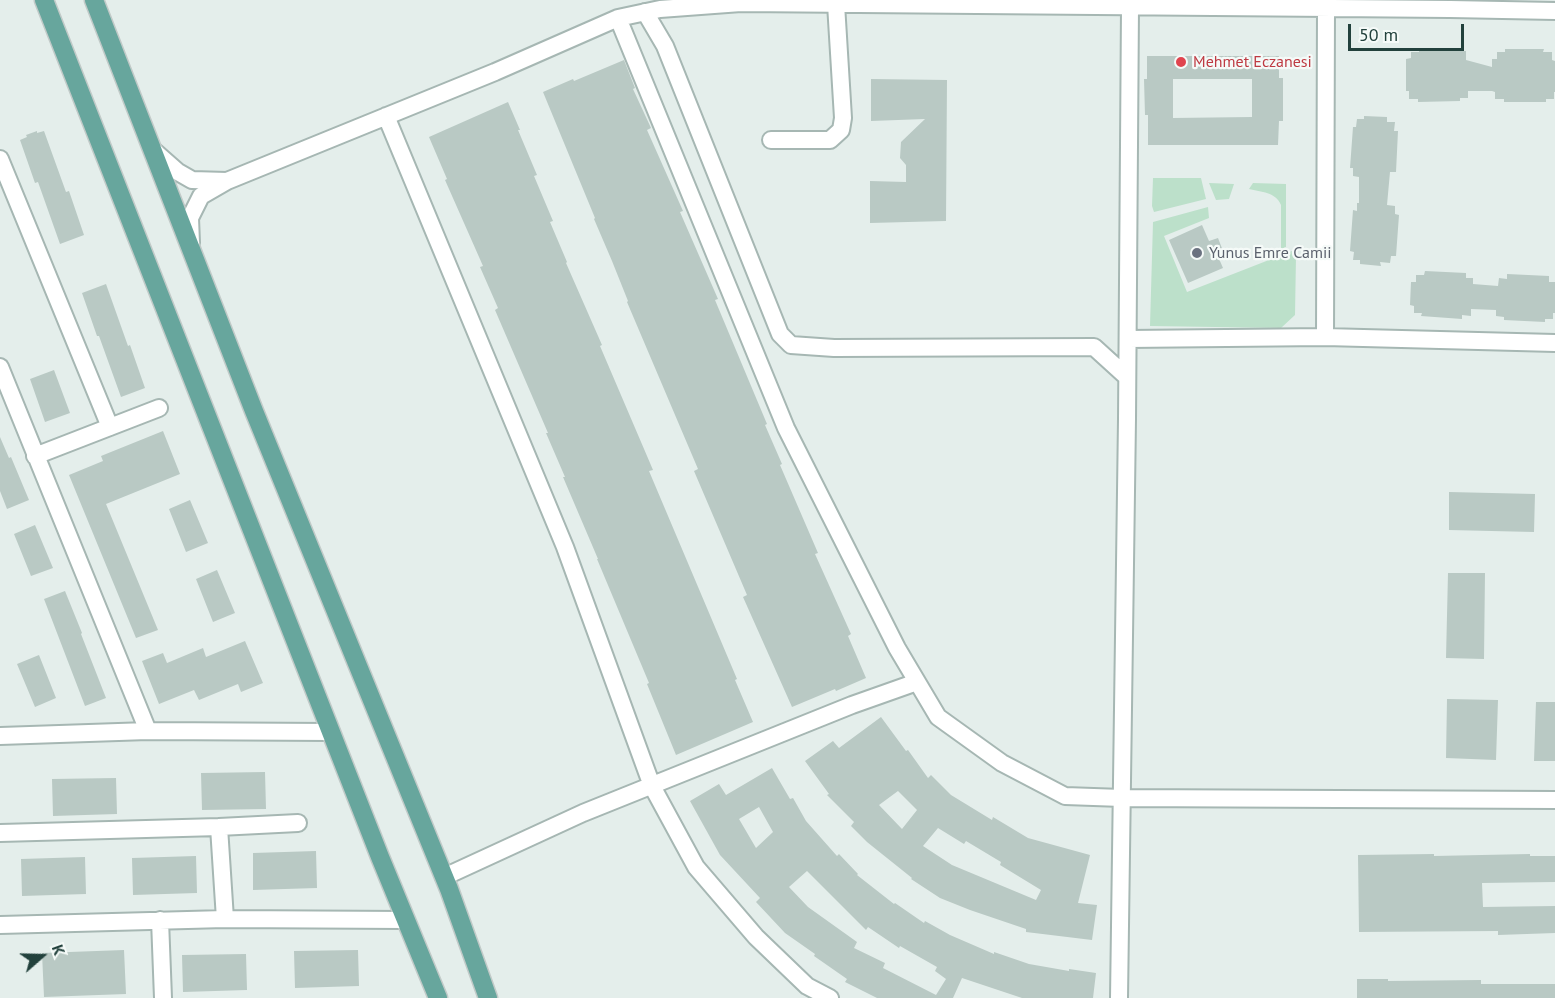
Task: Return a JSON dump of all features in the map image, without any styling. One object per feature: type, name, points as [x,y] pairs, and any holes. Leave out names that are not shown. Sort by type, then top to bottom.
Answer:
[{"type":"main road","points":[[44,0],[405,920],[438,998]]},
{"type":"main road","points":[[94,0],[254,411],[444,877],[488,998]]},
{"type":"street","points":[[191,250],[190,218],[201,196],[226,181],[495,72],[618,18],[660,9],[741,3],[1130,7],[1225,4],[1326,8],[1555,11]]},
{"type":"street","points":[[771,140],[830,140],[841,130],[843,118],[836,4]]},
{"type":"street","points":[[1119,998],[1130,7]]},
{"type":"street","points":[[1324,337],[1326,8]]},
{"type":"street","points":[[645,12],[665,46],[780,334],[791,345],[834,348],[1094,347],[1127,377]]},
{"type":"street","points":[[618,18],[786,428],[897,648],[938,717],[1002,763],[1065,796],[1555,800]]},
{"type":"street","points":[[386,116],[565,548],[652,786],[696,867],[756,937],[807,986],[830,998]]},
{"type":"street","points":[[153,150],[178,172],[192,180],[226,181]]},
{"type":"street","points":[[0,159],[110,427]]},
{"type":"street","points":[[1128,339],[1324,337],[1555,343]]},
{"type":"street","points":[[0,368],[148,731]]},
{"type":"street","points":[[35,456],[159,408]]},
{"type":"street","points":[[444,877],[583,813],[852,705],[917,682]]},
{"type":"street","points":[[0,736],[148,731],[331,732]]},
{"type":"street","points":[[0,833],[298,823]]},
{"type":"street","points":[[219,827],[225,919]]},
{"type":"street","points":[[0,925],[225,919],[405,920]]},
{"type":"street","points":[[159,920],[163,998]]},
{"type":"green space","points":[[1153,178],[1201,178],[1206,199],[1154,212],[1152,206]]},
{"type":"green space","points":[[1209,183],[1234,184],[1229,199],[1216,200]]},
{"type":"green space","points":[[1253,183],[1286,184],[1286,247],[1281,249],[1281,205],[1279,201],[1272,195],[1249,189]]},
{"type":"green space","points":[[1208,207],[1209,218],[1164,236],[1187,292],[1292,251],[1296,256],[1295,315],[1281,328],[1150,326],[1153,222]]},
{"type":"building","points":[[1458,48],[1457,51],[1466,51],[1466,60],[1492,67],[1492,59],[1497,59],[1497,52],[1505,52],[1505,49],[1544,49],[1543,52],[1552,52],[1552,60],[1555,61],[1554,99],[1546,99],[1546,102],[1504,102],[1504,99],[1495,99],[1495,92],[1492,91],[1468,91],[1468,98],[1460,98],[1460,101],[1418,102],[1418,99],[1409,99],[1409,91],[1406,91],[1406,59],[1411,58],[1411,52],[1419,52],[1419,49]]},
{"type":"building","points":[[1147,56],[1279,56],[1279,78],[1283,78],[1283,121],[1279,121],[1278,145],[1148,145],[1148,115],[1145,115],[1144,79],[1147,79]],"holes":[[[1173,79],[1252,79],[1252,117],[1173,118]]]},
{"type":"building","points":[[624,60],[635,88],[633,89],[651,128],[647,130],[683,211],[680,212],[718,299],[715,300],[767,424],[765,425],[782,464],[780,465],[818,553],[815,554],[851,634],[848,636],[866,678],[792,707],[743,597],[747,595],[694,471],[698,469],[627,302],[543,92]]},
{"type":"building","points":[[871,79],[947,80],[946,221],[870,223],[870,181],[906,182],[906,165],[900,158],[901,142],[925,119],[871,121]]},
{"type":"building","points":[[508,102],[537,175],[534,176],[553,221],[550,222],[566,263],[653,470],[649,471],[753,722],[676,755],[647,684],[649,683],[563,477],[565,477],[546,433],[548,433],[495,310],[498,308],[480,267],[483,266],[445,180],[447,179],[429,137]]},
{"type":"building","points":[[1364,116],[1387,117],[1387,122],[1395,122],[1394,131],[1398,131],[1396,172],[1390,172],[1387,205],[1395,206],[1395,214],[1399,215],[1396,256],[1391,256],[1390,263],[1380,262],[1381,266],[1360,264],[1360,260],[1353,260],[1354,252],[1350,251],[1353,210],[1357,211],[1357,203],[1359,203],[1359,177],[1353,176],[1353,168],[1350,168],[1353,127],[1356,127],[1357,119],[1364,119]]},
{"type":"building","points":[[37,131],[37,133],[44,131],[84,235],[60,244],[20,140]]},
{"type":"building","name":"Yunus Emre Camii","points":[[1202,225],[1209,241],[1218,238],[1223,251],[1217,254],[1223,268],[1188,283],[1169,240]]},
{"type":"building","points":[[1425,271],[1466,273],[1466,278],[1473,278],[1473,284],[1498,286],[1499,278],[1507,279],[1507,274],[1549,276],[1549,282],[1555,282],[1553,319],[1545,319],[1545,322],[1504,320],[1504,317],[1496,316],[1496,310],[1471,309],[1471,316],[1462,315],[1462,319],[1421,316],[1422,313],[1414,313],[1414,306],[1410,305],[1411,282],[1416,282],[1416,275],[1424,275]]},
{"type":"building","points":[[106,284],[145,388],[121,397],[82,293]]},
{"type":"building","points":[[54,370],[70,413],[45,422],[30,379]]},
{"type":"building","points":[[163,431],[180,474],[106,504],[158,630],[136,638],[69,475],[103,461],[101,456]]},
{"type":"building","points":[[0,437],[29,500],[7,509],[0,491]]},
{"type":"building","points":[[1449,492],[1535,494],[1534,532],[1449,530]]},
{"type":"building","points":[[190,500],[208,543],[186,552],[169,509]]},
{"type":"building","points":[[35,525],[53,568],[31,576],[14,534]]},
{"type":"building","points":[[217,570],[235,613],[213,622],[196,579]]},
{"type":"building","points":[[1448,573],[1485,573],[1484,659],[1446,658]]},
{"type":"building","points":[[65,591],[106,698],[85,706],[44,599]]},
{"type":"building","points":[[245,641],[263,683],[241,692],[238,684],[199,700],[194,690],[159,704],[142,661],[163,653],[167,663],[203,648],[206,657]]},
{"type":"building","points":[[39,655],[56,698],[35,707],[17,664]]},
{"type":"building","points":[[1447,699],[1498,700],[1496,760],[1446,758]]},
{"type":"building","points":[[1536,702],[1555,702],[1555,761],[1534,761]]},
{"type":"building","points":[[881,717],[928,778],[931,775],[951,795],[992,820],[993,817],[1028,838],[1090,855],[1078,903],[1097,905],[1092,940],[1026,932],[1026,929],[940,898],[911,879],[851,826],[854,822],[827,795],[829,794],[805,761],[833,741],[839,748]],"holes":[[[898,791],[917,810],[902,829],[879,805]],[[938,828],[964,844],[966,841],[1001,862],[1000,865],[1041,890],[1036,900],[952,865],[923,846]]]},
{"type":"building","points":[[772,768],[806,821],[837,856],[839,854],[857,875],[894,904],[924,923],[925,921],[950,935],[994,954],[994,952],[1029,964],[1096,973],[1093,998],[1022,998],[962,978],[953,998],[877,998],[845,982],[847,979],[785,933],[756,902],[760,898],[720,855],[690,801],[719,784],[726,795]],"holes":[[[759,807],[773,832],[756,848],[739,819]],[[807,871],[866,930],[868,927],[899,948],[900,946],[937,967],[935,971],[946,979],[936,995],[883,968],[885,963],[854,948],[857,942],[808,907],[789,887]]]},
{"type":"building","points":[[265,772],[266,809],[202,810],[201,773]]},
{"type":"building","points":[[116,778],[117,814],[53,816],[52,779]]},
{"type":"building","points":[[316,851],[317,888],[253,890],[253,853]]},
{"type":"building","points":[[1434,854],[1434,856],[1530,854],[1530,856],[1555,856],[1555,882],[1482,883],[1483,907],[1555,906],[1555,933],[1498,935],[1498,931],[1359,932],[1358,855]]},
{"type":"building","points":[[196,856],[197,893],[133,895],[132,858]]},
{"type":"building","points":[[85,857],[86,894],[22,896],[21,859]]},
{"type":"building","points":[[124,950],[126,994],[44,997],[42,953]]},
{"type":"building","points":[[358,950],[359,986],[295,988],[294,951]]},
{"type":"building","points":[[246,954],[247,990],[183,992],[182,955]]},
{"type":"building","points":[[1357,979],[1481,980],[1481,984],[1555,984],[1555,998],[1357,998]]},
{"type":"place","name":"Mehmet Eczanesi","points":[[1181,62]]},
{"type":"place","name":"Yunus Emre Camii","points":[[1197,253]]}]
